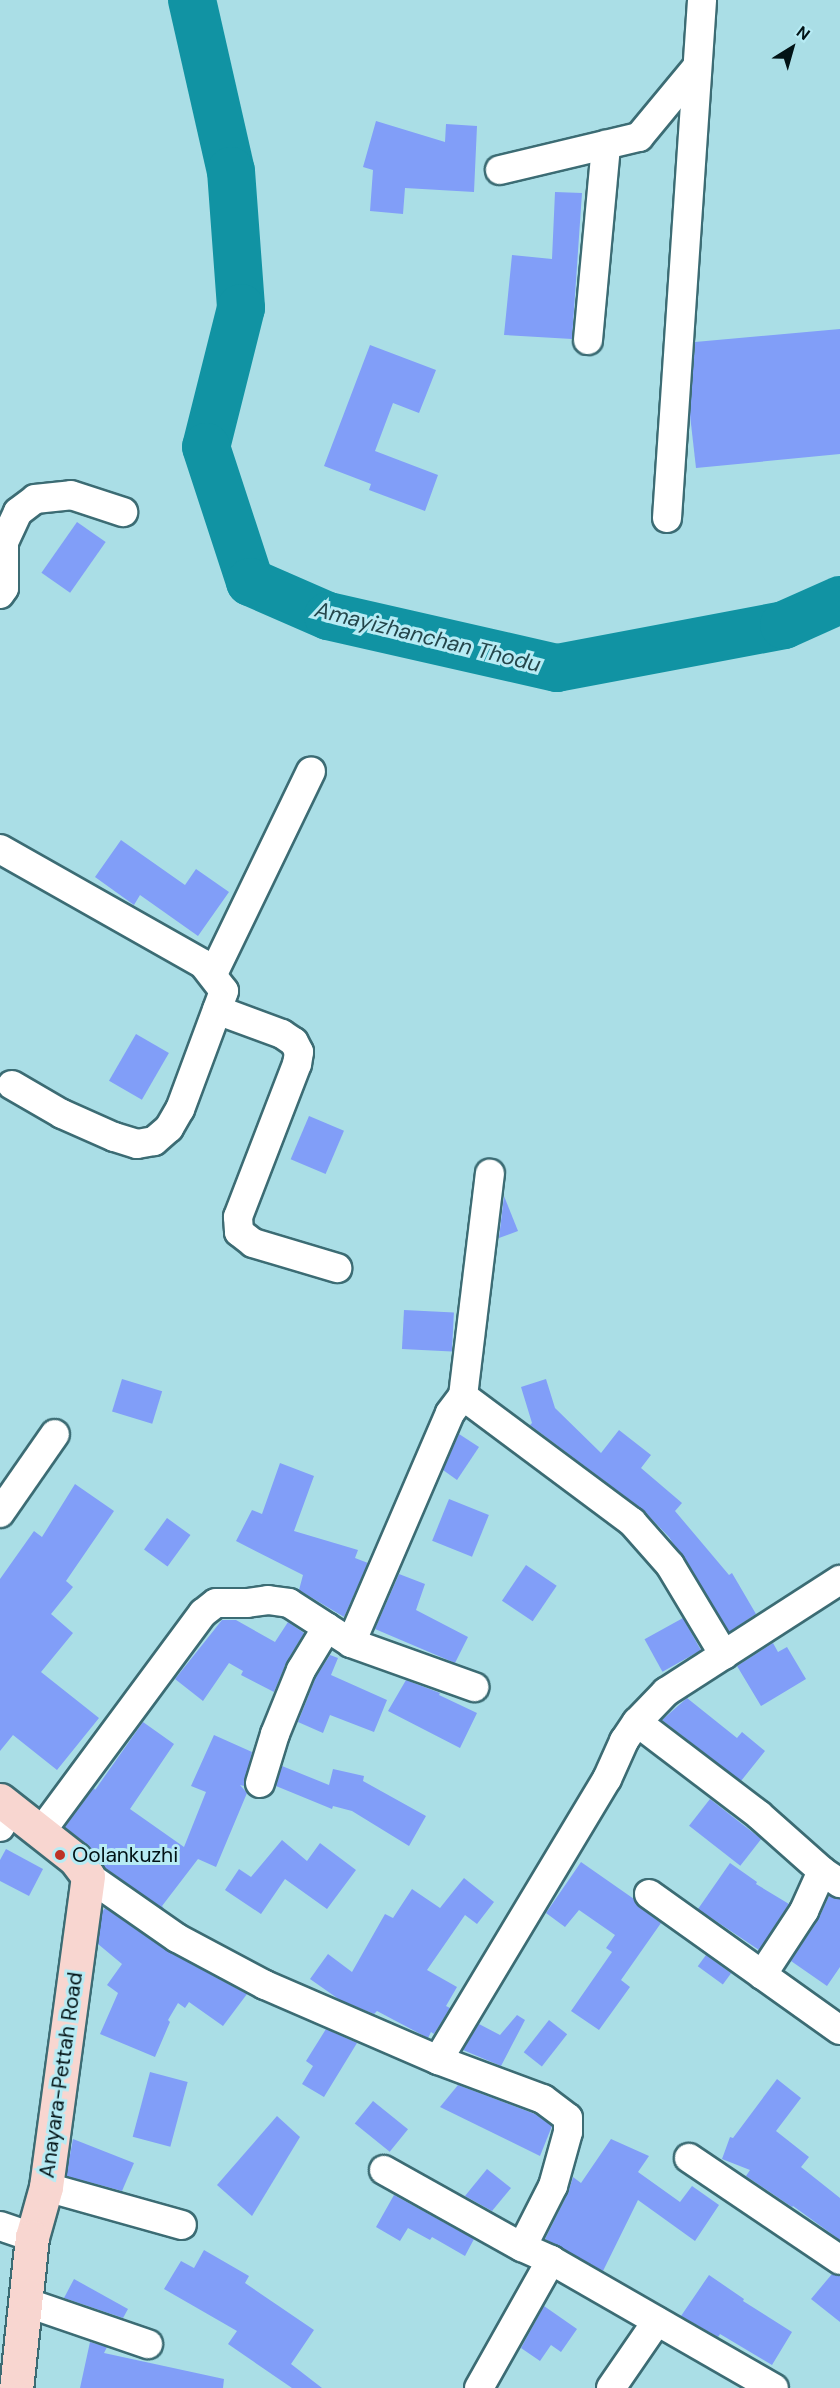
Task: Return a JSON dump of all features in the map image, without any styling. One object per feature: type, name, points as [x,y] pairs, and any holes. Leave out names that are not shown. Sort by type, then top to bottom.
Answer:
[{"type":"main road","points":[[4,1812],[40,1833],[75,1859],[88,1876]]},
{"type":"main road","name":"Anayara-Pettah Road","points":[[16,2388],[32,2237],[46,2187],[88,1876]]},
{"type":"street","points":[[667,518],[702,0]]},
{"type":"street","points":[[500,170],[639,137],[697,67]]},
{"type":"street","points":[[588,339],[606,145]]},
{"type":"street","points":[[0,594],[4,588],[4,542],[18,512],[35,500],[71,495],[123,512]]},
{"type":"street","points":[[213,974],[311,771]]},
{"type":"street","points":[[0,849],[203,964],[224,991],[180,1108],[169,1128],[154,1141],[137,1144],[114,1137],[62,1114],[12,1085]]},
{"type":"street","points":[[217,1010],[282,1034],[294,1042],[299,1052],[297,1064],[238,1217],[237,1227],[245,1239],[253,1243],[337,1269]]},
{"type":"street","points":[[351,1642],[450,1413],[464,1396],[490,1174]]},
{"type":"street","points":[[464,1396],[632,1522],[670,1565],[724,1655]]},
{"type":"street","points":[[0,1513],[55,1434]]},
{"type":"street","points":[[438,2060],[607,1779],[624,1741],[637,1722],[666,1692],[840,1580]]},
{"type":"street","points":[[40,1833],[202,1613],[216,1603],[268,1600],[289,1603],[351,1642],[474,1687]]},
{"type":"street","points":[[260,1783],[275,1734],[302,1670],[327,1627]]},
{"type":"street","points":[[637,1722],[759,1815],[831,1877],[804,1911],[762,1976]]},
{"type":"street","points":[[88,1876],[177,1938],[236,1969],[438,2060],[543,2099],[568,2118],[568,2132],[553,2186],[522,2247]]},
{"type":"street","points":[[649,1894],[840,2030]]},
{"type":"street","points":[[689,2158],[840,2260]]},
{"type":"street","points":[[384,2170],[522,2247],[551,2260],[774,2388]]},
{"type":"street","points":[[46,2187],[182,2225]]},
{"type":"street","points":[[0,2226],[32,2237]]},
{"type":"street","points":[[478,2388],[551,2260]]},
{"type":"street","points":[[25,2302],[148,2344]]},
{"type":"street","points":[[611,2388],[657,2321]]},
{"type":"building","points":[[376,121],[445,142],[446,124],[477,126],[474,192],[405,188],[403,214],[370,211],[373,170],[363,167]]},
{"type":"building","points":[[555,192],[582,193],[572,339],[504,335],[512,255],[552,259]]},
{"type":"building","points":[[840,329],[840,454],[696,468],[690,415],[695,342]]},
{"type":"building","points":[[370,345],[436,370],[419,413],[393,403],[375,451],[438,475],[425,511],[369,490],[371,484],[324,466]]},
{"type":"building","points":[[77,522],[106,542],[70,593],[41,573]]},
{"type":"building","points":[[121,840],[185,885],[196,869],[229,892],[198,936],[140,895],[134,905],[95,877]]},
{"type":"building","points":[[136,1034],[169,1053],[142,1100],[109,1081]]},
{"type":"building","points":[[309,1116],[344,1131],[326,1174],[291,1159]]},
{"type":"building","points":[[504,1196],[518,1231],[499,1238]]},
{"type":"building","points":[[404,1310],[454,1313],[452,1352],[402,1349]]},
{"type":"building","points":[[122,1379],[162,1391],[152,1424],[112,1412]]},
{"type":"building","points":[[546,1379],[555,1408],[601,1453],[619,1430],[651,1455],[641,1468],[682,1503],[675,1511],[729,1575],[732,1573],[756,1614],[729,1632],[669,1537],[642,1509],[530,1425],[532,1423],[521,1387]]},
{"type":"building","points":[[459,1434],[479,1447],[457,1480],[443,1470]]},
{"type":"building","points":[[280,1463],[314,1476],[294,1531],[358,1550],[355,1558],[368,1563],[344,1617],[299,1590],[303,1575],[236,1541],[252,1510],[262,1514]]},
{"type":"building","points":[[75,1484],[114,1511],[66,1581],[73,1587],[51,1614],[73,1633],[41,1672],[99,1718],[57,1770],[13,1735],[0,1751],[0,1579],[34,1531],[42,1537]]},
{"type":"building","points":[[449,1499],[489,1515],[472,1557],[432,1541]]},
{"type":"building","points":[[167,1518],[190,1535],[168,1567],[144,1550]]},
{"type":"building","points":[[526,1565],[557,1586],[533,1621],[502,1601]]},
{"type":"building","points":[[399,1574],[425,1584],[416,1610],[468,1637],[455,1663],[375,1629]]},
{"type":"building","points":[[683,1618],[701,1650],[662,1672],[645,1639]]},
{"type":"building","points":[[222,1620],[236,1620],[275,1642],[288,1622],[304,1633],[287,1661],[274,1692],[241,1675],[243,1671],[229,1663],[203,1701],[175,1679]]},
{"type":"building","points":[[773,1643],[778,1652],[787,1647],[806,1679],[761,1706],[737,1666]]},
{"type":"building","points":[[330,1655],[338,1658],[331,1675],[387,1700],[374,1732],[330,1715],[323,1733],[298,1722],[316,1677]]},
{"type":"building","points":[[406,1680],[440,1693],[439,1695],[477,1713],[460,1748],[388,1711]]},
{"type":"building","points":[[687,1698],[737,1738],[742,1732],[765,1751],[741,1781],[662,1720]]},
{"type":"building","points":[[143,1722],[174,1744],[130,1809],[184,1847],[206,1792],[191,1786],[214,1735],[252,1752],[244,1786],[240,1785],[247,1793],[216,1867],[198,1859],[162,1906],[165,1910],[104,1867],[90,1847],[65,1827],[94,1788],[95,1790]]},
{"type":"building","points":[[282,1766],[329,1785],[333,1769],[364,1776],[363,1781],[426,1816],[409,1846],[352,1811],[333,1806],[332,1809],[276,1786]]},
{"type":"building","points":[[710,1799],[761,1839],[740,1866],[689,1826]]},
{"type":"building","points":[[282,1840],[307,1861],[320,1843],[356,1870],[327,1909],[285,1879],[261,1914],[225,1890],[239,1869],[251,1877]]},
{"type":"building","points":[[6,1849],[43,1869],[29,1896],[0,1881],[0,1860]]},
{"type":"building","points":[[581,1862],[634,1899],[639,1907],[661,1923],[621,1980],[630,1987],[599,2030],[571,2011],[612,1952],[606,1948],[615,1935],[579,1910],[565,1927],[546,1913]]},
{"type":"building","points":[[730,1863],[757,1882],[756,1884],[789,1904],[759,1950],[698,1909]]},
{"type":"building","points":[[464,1878],[494,1902],[477,1924],[465,1915],[427,1970],[457,1987],[446,2006],[450,2008],[434,2034],[431,2032],[428,2038],[377,2011],[374,2014],[340,2000],[310,1979],[328,1954],[352,1972],[385,1914],[393,1918],[412,1889],[440,1908]]},
{"type":"building","points":[[829,1896],[840,1899],[840,1967],[827,1986],[791,1961],[818,1920]]},
{"type":"building","points":[[105,1908],[169,1952],[247,1994],[223,2026],[189,2002],[185,2008],[178,2003],[168,2020],[170,2022],[155,2057],[100,2034],[118,1993],[107,1985],[122,1964],[98,1944],[102,1912]]},
{"type":"building","points":[[706,1955],[731,1973],[723,1985],[698,1966]]},
{"type":"building","points":[[517,2015],[525,2020],[501,2066],[463,2050],[479,2024],[500,2035]]},
{"type":"building","points":[[549,2020],[567,2034],[542,2066],[524,2052]]},
{"type":"building","points":[[326,2029],[357,2043],[324,2097],[302,2084],[313,2066],[306,2061]]},
{"type":"building","points":[[150,2072],[188,2082],[170,2147],[133,2137]]},
{"type":"building","points":[[777,2079],[801,2098],[776,2131],[809,2157],[801,2167],[840,2198],[840,2240],[746,2176],[750,2170],[722,2159],[730,2137],[733,2138]]},
{"type":"building","points":[[458,2085],[535,2114],[552,2126],[540,2156],[440,2107]]},
{"type":"building","points":[[373,2101],[408,2129],[390,2152],[355,2124]]},
{"type":"building","points":[[277,2116],[300,2137],[252,2216],[217,2185]]},
{"type":"building","points":[[73,2139],[134,2163],[122,2191],[66,2176]]},
{"type":"building","points":[[611,2139],[649,2156],[638,2172],[680,2202],[692,2186],[719,2205],[695,2241],[638,2200],[603,2271],[545,2239],[568,2193],[573,2177],[581,2183]]},
{"type":"building","points":[[487,2169],[511,2188],[492,2211],[465,2196]]},
{"type":"building","points":[[394,2195],[474,2239],[465,2256],[432,2237],[430,2240],[408,2228],[400,2241],[376,2227]]},
{"type":"building","points":[[204,2250],[249,2276],[245,2283],[314,2330],[291,2364],[322,2388],[292,2388],[228,2344],[237,2331],[164,2289],[181,2261],[194,2268]]},
{"type":"building","points":[[832,2274],[840,2276],[840,2322],[811,2299]]},
{"type":"building","points":[[709,2275],[744,2299],[743,2301],[792,2332],[772,2365],[720,2334],[718,2337],[681,2316]]},
{"type":"building","points":[[74,2279],[128,2309],[123,2318],[64,2298]]},
{"type":"building","points":[[544,2306],[577,2329],[561,2352],[551,2345],[540,2361],[521,2348]]},
{"type":"building","points":[[90,2342],[107,2347],[104,2353],[224,2379],[223,2388],[80,2388]]},
{"type":"waterway","name":"Amayizhanchan Thodu","points":[[192,0],[231,171],[241,308],[206,447],[250,582],[328,616],[557,668],[784,625],[840,600]]},
{"type":"place","name":"Oolankuzhi","points":[[60,1855]]}]
